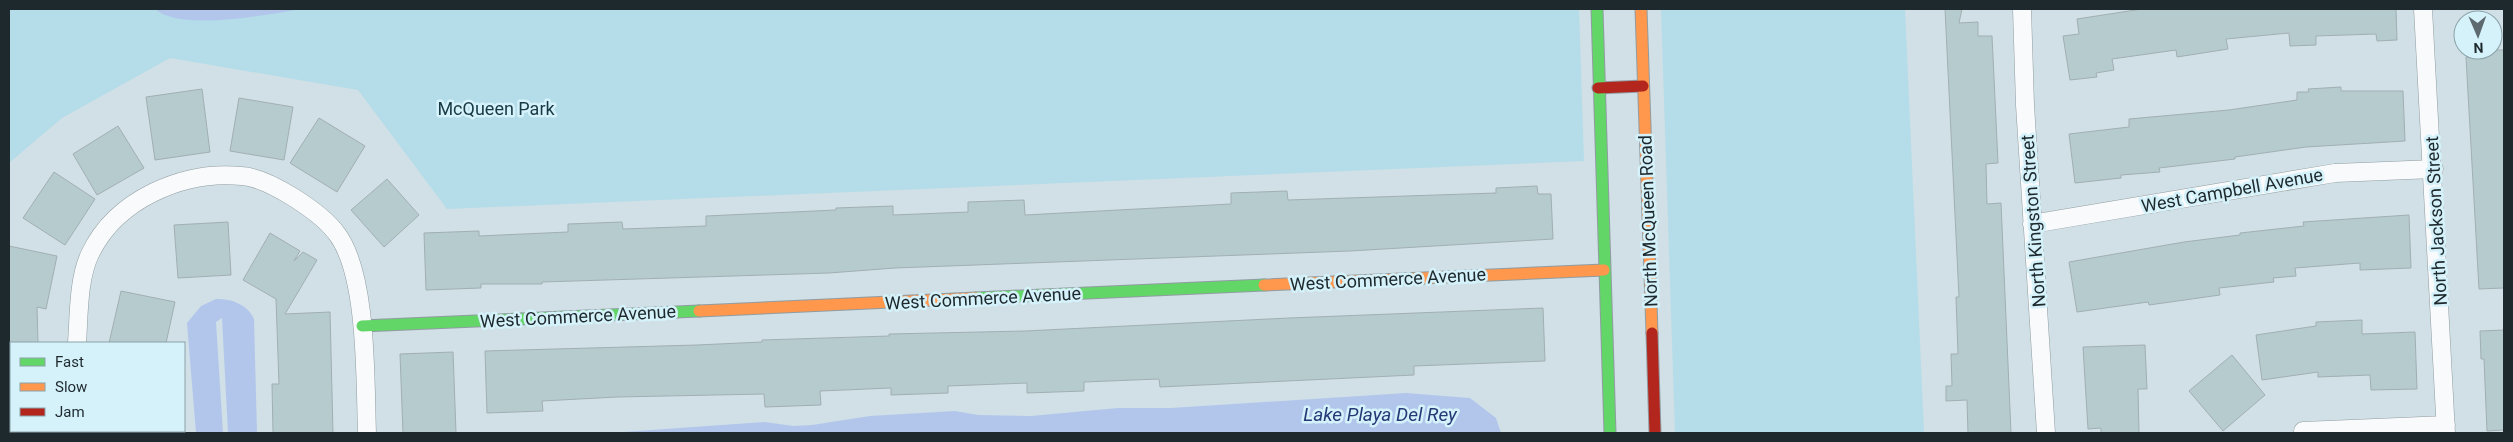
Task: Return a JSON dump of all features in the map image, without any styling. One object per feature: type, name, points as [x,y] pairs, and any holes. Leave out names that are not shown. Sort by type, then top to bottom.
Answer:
[{"type":"street","points":[[1597,9],[1610,433]]},
{"type":"street","name":"North McQueen Road","points":[[1641,9],[1655,433]]},
{"type":"street","name":"North Kingston Street","points":[[2022,9],[2032,224],[2046,433]]},
{"type":"street","name":"North Jackson Street","points":[[2423,9],[2434,169],[2446,429]]},
{"type":"street","points":[[1598,88],[1643,86]]},
{"type":"street","name":"West Campbell Avenue","points":[[2032,224],[2334,173],[2434,169]]},
{"type":"street","points":[[77,342],[80,296],[90,254],[109,226],[136,202],[174,182],[209,177],[243,176],[278,188],[311,210],[338,234],[355,272],[362,326],[367,433]]},
{"type":"street","name":"West Commerce Avenue","points":[[362,326],[1604,270]]},
{"type":"street","points":[[2303,431],[2446,429]]},
{"type":"green space","name":"McQueen Park","points":[[9,9],[1579,9],[1584,161],[447,209],[358,90],[170,58],[62,118],[9,163]]},
{"type":"green space","points":[[1661,9],[1905,9],[1924,433],[1675,433]]},
{"type":"water","points":[[155,9],[302,9],[225,20],[204,20],[167,16]]},
{"type":"water","points":[[216,299],[238,303],[254,319],[257,433],[228,433],[222,318],[216,322],[223,433],[196,433],[187,323],[201,306]]},
{"type":"water","name":"Lake Playa Del Rey","points":[[1406,393],[1470,398],[1496,418],[1501,433],[609,433],[764,422],[794,426],[812,425],[870,416],[955,411],[978,415],[1031,416],[1118,408],[1171,408]]},
{"type":"building","points":[[1945,9],[1962,9],[1959,23],[1978,22],[1978,36],[1992,36],[1998,163],[1986,164],[1987,204],[2001,203],[2011,433],[1968,433],[1967,400],[1946,401],[1946,386],[1952,386],[1951,354],[1958,354],[1956,297],[1959,297]]},
{"type":"building","points":[[2142,9],[2396,9],[2397,40],[2377,41],[2376,34],[2316,36],[2316,45],[2290,46],[2289,33],[2226,39],[2228,49],[2177,57],[2176,50],[2112,59],[2114,70],[2096,73],[2097,77],[2070,80],[2063,36],[2079,34],[2077,19]]},
{"type":"building","points":[[2504,50],[2504,288],[2479,289],[2466,60],[2503,60]]},
{"type":"building","points":[[2341,87],[2341,91],[2403,91],[2405,141],[2306,147],[2235,157],[2235,159],[2159,168],[2160,172],[2121,175],[2121,178],[2075,183],[2069,134],[2129,127],[2129,119],[2229,110],[2297,100],[2297,92],[2309,92],[2308,89]]},
{"type":"building","points":[[202,89],[210,152],[155,160],[146,97]]},
{"type":"building","points":[[239,98],[293,107],[284,160],[230,151]]},
{"type":"building","points":[[319,118],[365,146],[337,192],[290,163]]},
{"type":"building","points":[[118,126],[144,168],[97,195],[73,154]]},
{"type":"building","points":[[54,172],[95,199],[65,245],[23,218]]},
{"type":"building","points":[[387,179],[419,215],[384,247],[351,210]]},
{"type":"building","points":[[1537,186],[1538,194],[1551,194],[1553,239],[1350,251],[895,268],[829,273],[542,282],[542,284],[481,284],[481,288],[426,290],[424,233],[479,231],[479,236],[568,232],[568,224],[622,222],[623,229],[706,226],[706,216],[836,210],[836,208],[893,206],[893,215],[968,212],[968,202],[1024,200],[1025,215],[1231,204],[1231,193],[1287,191],[1288,200],[1496,193],[1496,188]]},
{"type":"building","points":[[2409,215],[2411,268],[2360,270],[2360,263],[2295,268],[2296,276],[2273,278],[2274,282],[2219,288],[2220,295],[2149,305],[2148,302],[2077,312],[2069,262],[2184,242],[2240,235],[2240,233],[2304,226],[2303,222]]},
{"type":"building","points":[[228,222],[231,275],[178,278],[174,225]]},
{"type":"building","points":[[270,233],[300,251],[294,261],[303,252],[317,260],[285,314],[330,312],[333,433],[273,433],[272,384],[279,384],[276,299],[243,280]]},
{"type":"building","points":[[9,246],[57,256],[46,309],[37,307],[38,342],[9,343]]},
{"type":"building","points":[[121,291],[175,302],[166,342],[109,342]]},
{"type":"building","points":[[1543,308],[1545,361],[1414,366],[1414,375],[1160,387],[1159,379],[1084,382],[1084,391],[1027,393],[1027,383],[948,386],[948,393],[891,395],[891,388],[820,391],[821,405],[765,407],[764,394],[617,397],[542,401],[543,411],[487,413],[485,351],[697,345],[762,342],[762,340],[889,336],[889,334],[1025,331]]},
{"type":"building","points":[[2362,320],[2362,334],[2415,332],[2417,389],[2371,390],[2370,375],[2318,377],[2318,372],[2262,380],[2256,335],[2316,326],[2316,322]]},
{"type":"building","points":[[2504,330],[2504,430],[2487,431],[2484,359],[2481,359],[2480,331]]},
{"type":"building","points":[[2145,345],[2147,389],[2138,389],[2139,433],[2101,433],[2101,428],[2088,429],[2083,347]]},
{"type":"building","points":[[453,352],[456,433],[403,433],[400,354]]},
{"type":"building","points":[[2232,355],[2265,395],[2223,431],[2189,391]]},
{"type":"traffic: fast","points":[[1597,9],[1610,433]]},
{"type":"traffic: fast","points":[[976,298],[1264,285]]},
{"type":"traffic: fast","points":[[362,326],[699,311]]},
{"type":"traffic: slow","points":[[1641,9],[1652,333]]},
{"type":"traffic: slow","points":[[1264,285],[1604,270]]},
{"type":"traffic: slow","points":[[699,311],[976,298]]},
{"type":"traffic: jam","points":[[1598,88],[1643,86]]},
{"type":"traffic: jam","points":[[1652,333],[1655,433]]}]
